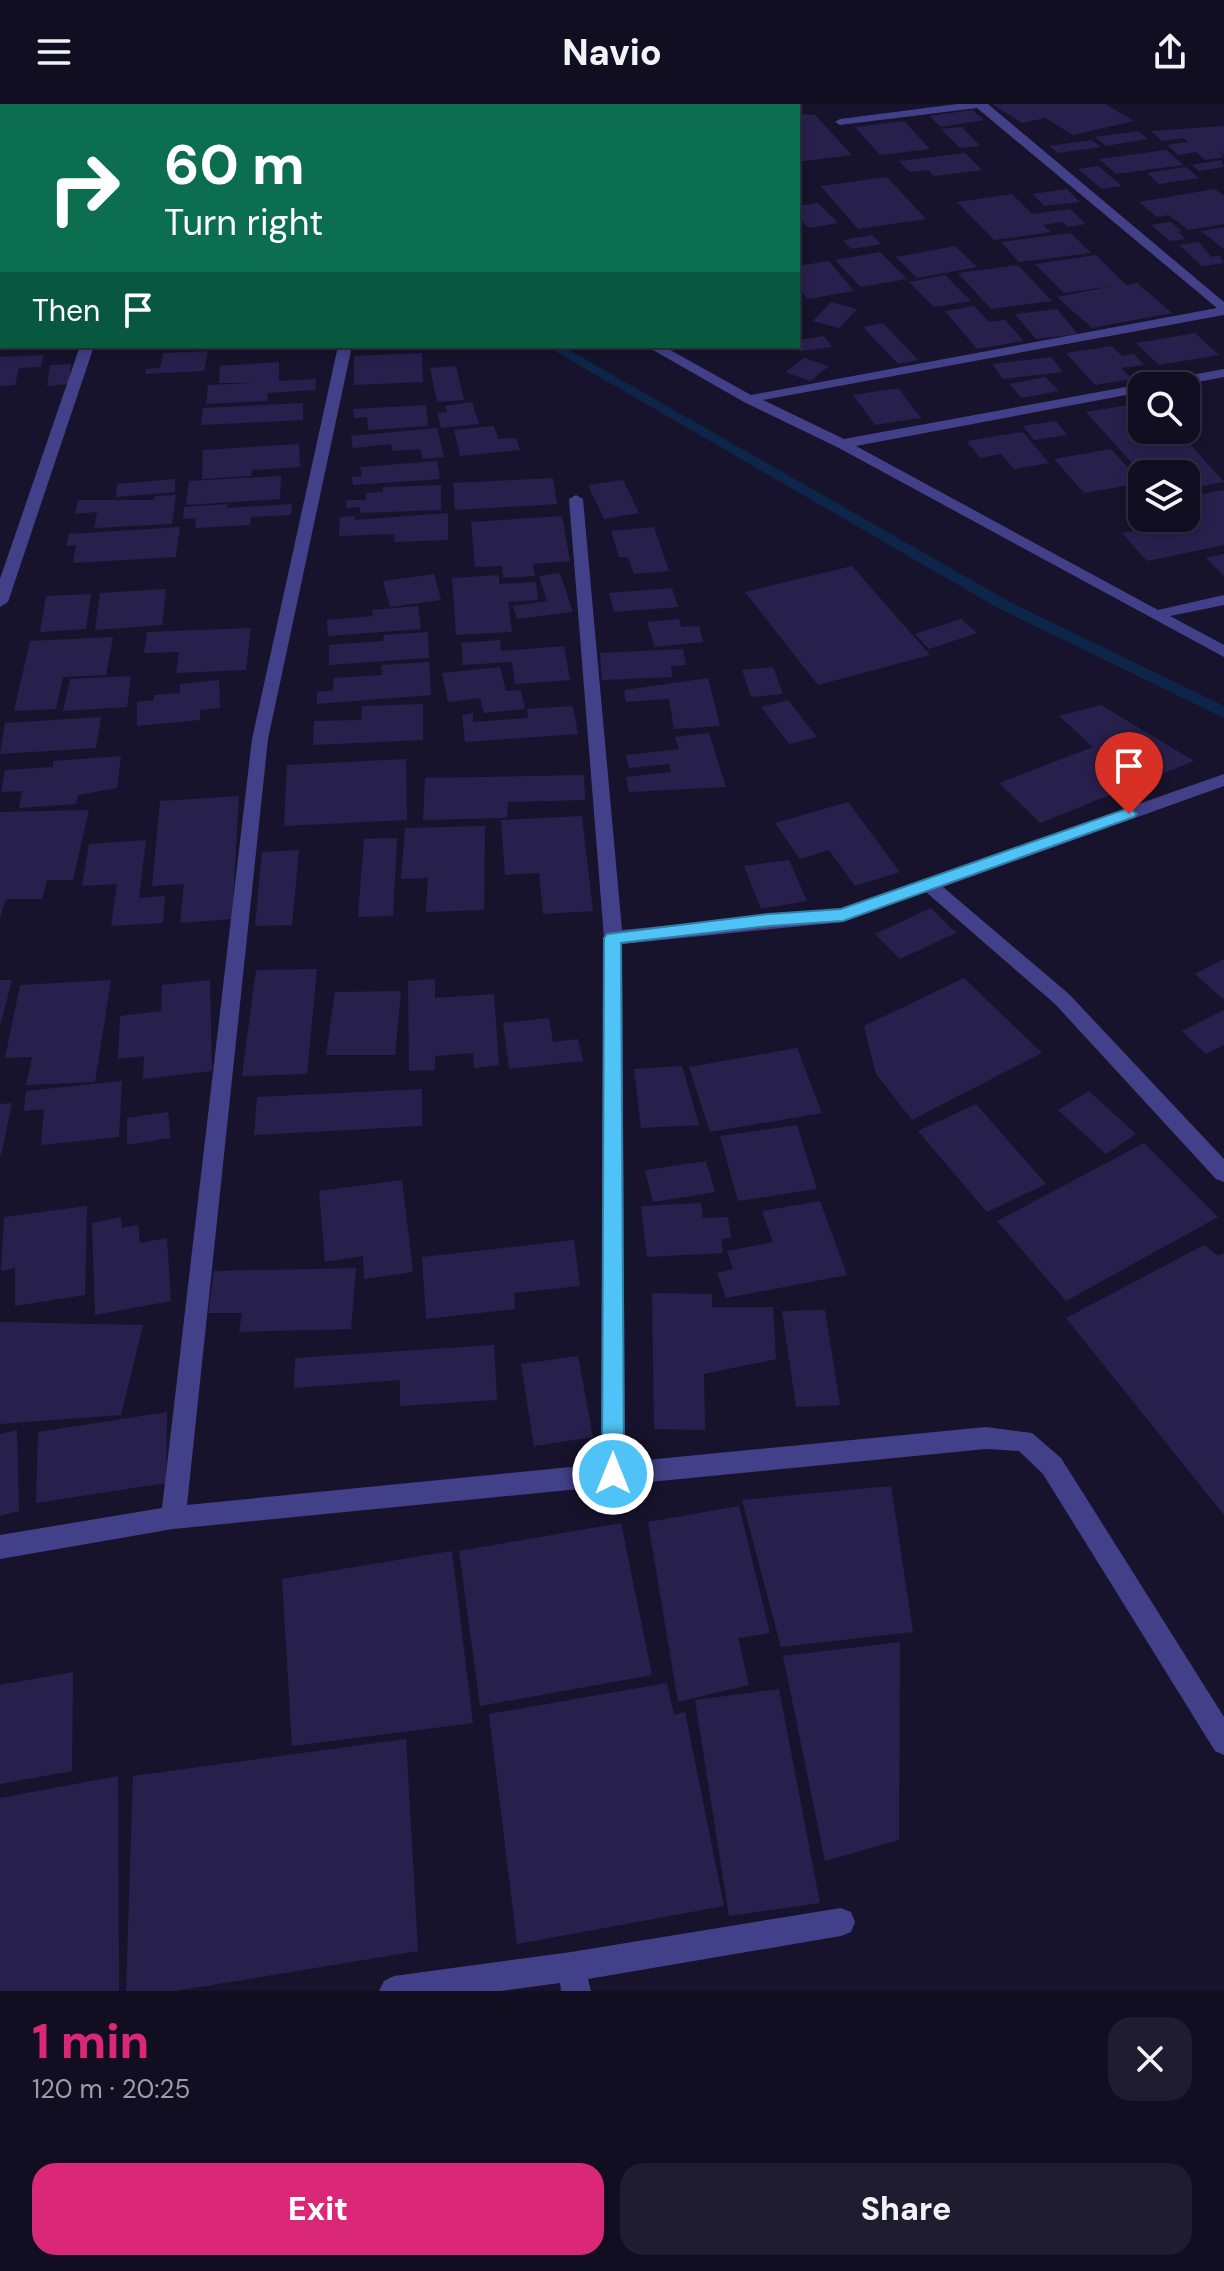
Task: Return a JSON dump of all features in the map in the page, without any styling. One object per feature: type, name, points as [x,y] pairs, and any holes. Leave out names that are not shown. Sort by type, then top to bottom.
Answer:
[{"type":"street","points":[[840,122],[981,105],[1224,310]]},
{"type":"street","points":[[749,399],[1224,310]]},
{"type":"street","points":[[0,602],[86,348]]},
{"type":"street","points":[[173,1518],[260,739],[345,348]]},
{"type":"street","points":[[657,348],[749,399],[842,444],[1224,652]]},
{"type":"street","points":[[1200,377],[1224,373]]},
{"type":"street","points":[[842,444],[1128,391]]},
{"type":"street","points":[[576,499],[613,938],[613,1474]]},
{"type":"street","points":[[1155,615],[1224,600]]},
{"type":"street","points":[[613,938],[843,915],[1224,780]]},
{"type":"street","points":[[1157,803],[1224,790]]},
{"type":"street","points":[[929,885],[1062,999],[1224,1173]]},
{"type":"street","points":[[0,1547],[173,1518],[986,1438],[1024,1441],[1052,1466],[1224,1742]]},
{"type":"street","points":[[394,1991],[573,1979],[841,1922]]},
{"type":"building","points":[[992,104],[1105,104],[1134,121],[1073,135],[1045,118],[1022,123]]},
{"type":"building","points":[[972,110],[984,120],[941,127],[929,116]]},
{"type":"building","points":[[800,114],[815,115],[852,155],[800,162]]},
{"type":"building","points":[[904,121],[930,149],[880,155],[855,127]]},
{"type":"building","points":[[1224,126],[1224,155],[1217,150],[1224,157],[1205,160],[1196,152],[1178,155],[1167,145],[1188,142],[1184,138],[1162,141],[1151,131]]},
{"type":"building","points":[[962,127],[980,146],[960,148],[941,129]]},
{"type":"building","points":[[1138,131],[1148,139],[1106,146],[1095,137]]},
{"type":"building","points":[[1092,140],[1101,147],[1058,153],[1049,146]]},
{"type":"building","points":[[1166,150],[1184,165],[1116,174],[1099,159]]},
{"type":"building","points":[[965,153],[982,170],[934,176],[928,170],[910,172],[899,161]]},
{"type":"building","points":[[1221,160],[1224,167],[1199,171],[1192,165]]},
{"type":"building","points":[[1098,166],[1122,186],[1102,189],[1078,169]]},
{"type":"building","points":[[1186,167],[1199,178],[1159,184],[1147,173]]},
{"type":"building","points":[[887,177],[926,219],[858,229],[821,186]]},
{"type":"building","points":[[1067,189],[1080,202],[1045,206],[1032,194]]},
{"type":"building","points":[[1215,189],[1224,196],[1224,224],[1188,230],[1169,215],[1157,217],[1139,202]]},
{"type":"building","points":[[1012,194],[1032,214],[1070,209],[1086,224],[1068,227],[1063,222],[1043,225],[1051,232],[994,240],[957,202]]},
{"type":"building","points":[[818,203],[838,223],[809,228],[800,219],[800,206]]},
{"type":"building","points":[[1171,222],[1186,239],[1170,241],[1151,225]]},
{"type":"building","points":[[1224,227],[1224,249],[1201,231]]},
{"type":"building","points":[[1071,233],[1091,253],[1019,262],[1001,242]]},
{"type":"building","points":[[872,235],[881,244],[851,249],[843,240]]},
{"type":"building","points":[[1199,242],[1211,257],[1220,255],[1224,263],[1202,266],[1179,245]]},
{"type":"building","points":[[955,246],[977,267],[917,278],[896,257]]},
{"type":"building","points":[[880,252],[907,279],[861,287],[835,260]]},
{"type":"building","points":[[1096,255],[1126,285],[1137,283],[1172,313],[1092,328],[1057,297],[1113,286],[1064,293],[1035,264]]},
{"type":"building","points":[[829,261],[854,291],[808,299],[800,289],[800,266]]},
{"type":"building","points":[[1018,265],[1052,301],[991,309],[958,273]]},
{"type":"building","points":[[945,275],[971,301],[934,307],[909,282]]},
{"type":"building","points":[[831,302],[857,309],[839,328],[813,321]]},
{"type":"building","points":[[974,306],[989,322],[1005,320],[1024,341],[977,349],[945,311]]},
{"type":"building","points":[[1057,309],[1078,334],[1036,339],[1015,314]]},
{"type":"building","points":[[883,323],[918,360],[898,364],[863,327]]},
{"type":"building","points":[[1195,333],[1219,355],[1159,365],[1136,343]]},
{"type":"building","points":[[824,336],[832,347],[801,351],[800,340]]},
{"type":"building","points":[[1112,346],[1122,356],[1134,354],[1144,365],[1121,368],[1128,380],[1095,385],[1066,353]]},
{"type":"building","points":[[208,351],[204,371],[145,374],[146,369],[160,368],[163,353]]},
{"type":"building","points":[[422,353],[423,382],[354,385],[354,356]]},
{"type":"building","points":[[44,355],[41,367],[19,368],[15,385],[0,386],[0,357]]},
{"type":"building","points":[[1051,357],[1063,372],[1003,379],[992,364]]},
{"type":"building","points":[[804,358],[829,366],[810,381],[785,372]]},
{"type":"building","points":[[279,362],[279,381],[316,379],[315,390],[268,393],[267,401],[206,404],[208,385],[255,383],[219,383],[220,366]]},
{"type":"building","points":[[71,364],[69,384],[47,386],[50,365]]},
{"type":"building","points":[[456,366],[464,400],[437,402],[430,368]]},
{"type":"building","points":[[1045,377],[1059,391],[1022,398],[1009,384]]},
{"type":"building","points":[[898,388],[921,418],[875,425],[853,395]]},
{"type":"building","points":[[472,402],[479,424],[441,428],[437,413],[447,412],[445,406]]},
{"type":"building","points":[[303,403],[303,420],[201,425],[203,408]]},
{"type":"building","points":[[426,405],[428,426],[368,430],[367,417],[354,418],[353,409]]},
{"type":"building","points":[[1128,405],[1128,444],[1190,444],[1224,482],[1200,486],[1200,460],[1129,460],[1086,412]]},
{"type":"building","points":[[1056,421],[1067,435],[1034,440],[1023,426]]},
{"type":"building","points":[[494,426],[498,439],[516,438],[520,450],[460,456],[454,430]]},
{"type":"building","points":[[437,428],[444,457],[423,459],[420,449],[392,451],[391,444],[353,448],[351,436]]},
{"type":"building","points":[[1023,432],[1049,463],[1014,469],[1001,454],[980,458],[967,441]]},
{"type":"building","points":[[299,444],[300,467],[252,470],[251,476],[202,479],[203,450]]},
{"type":"building","points":[[1111,449],[1128,468],[1128,485],[1084,493],[1054,459]]},
{"type":"building","points":[[437,461],[440,479],[353,485],[352,477],[362,476],[360,467]]},
{"type":"building","points":[[281,476],[280,499],[186,505],[189,481]]},
{"type":"building","points":[[553,478],[557,504],[455,510],[453,483]]},
{"type":"building","points":[[175,479],[175,492],[116,497],[117,484]]},
{"type":"building","points":[[623,480],[639,513],[604,519],[588,485]]},
{"type":"building","points":[[441,485],[441,510],[360,513],[360,507],[346,508],[347,500],[366,500],[366,493],[383,492],[383,487]]},
{"type":"building","points":[[1224,490],[1224,545],[1147,561],[1122,533],[1200,532],[1200,494]]},
{"type":"building","points":[[176,495],[172,524],[94,528],[97,512],[75,514],[78,500],[154,500],[155,496]]},
{"type":"building","points":[[228,504],[227,508],[292,504],[291,515],[251,517],[250,525],[195,528],[196,518],[183,519],[184,507]]},
{"type":"building","points":[[448,513],[448,540],[394,542],[395,534],[339,536],[340,517],[355,516],[355,520]]},
{"type":"building","points":[[562,516],[570,561],[533,564],[535,576],[503,578],[502,566],[475,567],[471,522]]},
{"type":"building","points":[[180,527],[176,557],[73,563],[76,545],[66,546],[69,534]]},
{"type":"building","points":[[654,527],[669,571],[634,574],[628,557],[619,557],[611,531]]},
{"type":"building","points":[[1224,554],[1224,576],[1206,558]]},
{"type":"building","points":[[852,566],[930,655],[818,685],[745,592]]},
{"type":"building","points":[[560,573],[573,612],[517,619],[513,606],[547,601],[539,576]]},
{"type":"building","points":[[434,574],[441,600],[390,607],[383,581]]},
{"type":"building","points":[[499,575],[499,584],[536,582],[538,600],[508,602],[512,632],[456,635],[452,578]]},
{"type":"building","points":[[672,588],[678,607],[614,612],[609,593]]},
{"type":"building","points":[[166,589],[162,625],[95,630],[100,593]]},
{"type":"building","points":[[91,594],[86,629],[40,632],[46,596]]},
{"type":"building","points":[[418,606],[421,629],[328,636],[327,620],[373,616],[372,610]]},
{"type":"building","points":[[679,619],[681,627],[699,626],[703,642],[655,647],[647,622]]},
{"type":"building","points":[[961,619],[977,633],[929,649],[915,634]]},
{"type":"building","points":[[251,628],[246,670],[176,673],[179,652],[144,653],[147,632]]},
{"type":"building","points":[[428,632],[429,658],[329,665],[329,645],[383,641],[384,635]]},
{"type":"building","points":[[113,637],[106,675],[63,677],[56,709],[14,711],[30,641]]},
{"type":"building","points":[[500,640],[501,651],[564,646],[570,680],[515,684],[512,662],[463,665],[461,643]]},
{"type":"building","points":[[683,649],[686,665],[671,666],[672,677],[602,680],[600,653]]},
{"type":"building","points":[[429,662],[431,695],[317,704],[317,692],[333,690],[334,678],[382,675],[381,665]]},
{"type":"building","points":[[500,667],[506,691],[521,690],[525,709],[484,713],[480,698],[448,702],[442,673]]},
{"type":"building","points":[[773,667],[783,694],[751,697],[742,670]]},
{"type":"building","points":[[131,676],[127,707],[63,711],[70,679]]},
{"type":"building","points":[[708,678],[720,726],[674,729],[669,699],[626,702],[624,690]]},
{"type":"building","points":[[219,680],[220,708],[200,710],[200,720],[137,726],[137,702],[154,700],[154,695],[180,693],[180,684]]},
{"type":"building","points":[[788,700],[817,737],[789,744],[761,707]]},
{"type":"building","points":[[423,704],[423,740],[313,745],[314,721],[361,720],[362,706]]},
{"type":"building","points":[[1101,705],[1194,761],[1040,823],[999,783],[1093,747],[1059,716]]},
{"type":"building","points":[[573,706],[578,734],[465,742],[462,715],[473,713],[473,722],[528,718],[527,709]]},
{"type":"building","points":[[101,717],[96,748],[0,754],[5,723]]},
{"type":"building","points":[[709,733],[726,787],[629,792],[626,777],[671,772],[669,764],[629,768],[626,755],[679,749],[675,737]]},
{"type":"building","points":[[121,756],[117,788],[78,795],[76,804],[19,808],[22,791],[1,792],[5,770],[53,767],[53,761]]},
{"type":"building","points":[[406,759],[407,820],[284,826],[287,765]]},
{"type":"building","points":[[584,775],[585,800],[508,802],[507,818],[423,820],[425,778]]},
{"type":"building","points":[[239,796],[232,919],[180,923],[184,884],[152,886],[160,801]]},
{"type":"building","points":[[848,802],[900,872],[855,886],[829,850],[800,859],[775,823]]},
{"type":"building","points":[[89,810],[73,880],[47,880],[42,899],[6,899],[0,918],[0,812]]},
{"type":"building","points":[[582,816],[593,911],[543,914],[539,873],[505,875],[501,820]]},
{"type":"building","points":[[485,826],[484,910],[426,912],[428,878],[401,879],[405,828]]},
{"type":"building","points":[[397,838],[393,916],[358,917],[364,839]]},
{"type":"building","points":[[146,840],[139,898],[165,896],[163,923],[111,926],[117,884],[82,886],[89,844]]},
{"type":"building","points":[[299,850],[292,925],[255,926],[262,852]]},
{"type":"building","points":[[789,860],[807,901],[761,909],[744,866]]},
{"type":"building","points":[[931,908],[956,933],[900,959],[875,934]]},
{"type":"building","points":[[1224,959],[1224,1000],[1195,974]]},
{"type":"building","points":[[317,969],[307,1074],[242,1076],[256,970]]},
{"type":"building","points":[[964,978],[1042,1053],[912,1120],[876,1074],[864,1026]]},
{"type":"building","points":[[435,979],[435,998],[494,994],[499,1065],[474,1068],[473,1053],[435,1056],[435,1070],[409,1071],[408,981]]},
{"type":"building","points":[[0,980],[12,980],[1,1023],[0,1022]]},
{"type":"building","points":[[111,980],[95,1082],[26,1085],[32,1057],[5,1058],[20,985]]},
{"type":"building","points":[[210,980],[212,1071],[143,1079],[144,1056],[118,1059],[120,1016],[161,1011],[162,985]]},
{"type":"building","points":[[401,991],[395,1055],[326,1055],[335,992]]},
{"type":"building","points":[[1224,1010],[1224,1045],[1206,1054],[1182,1031]]},
{"type":"building","points":[[549,1018],[553,1042],[578,1039],[583,1061],[509,1069],[503,1023]]},
{"type":"building","points":[[797,1048],[822,1113],[710,1132],[689,1067]]},
{"type":"building","points":[[682,1066],[699,1125],[641,1128],[634,1069]]},
{"type":"building","points":[[122,1081],[119,1137],[41,1145],[44,1109],[24,1111],[26,1091]]},
{"type":"building","points":[[422,1089],[422,1126],[254,1135],[257,1097]]},
{"type":"building","points":[[1089,1091],[1136,1134],[1106,1154],[1058,1110]]},
{"type":"building","points":[[12,1103],[1,1156],[0,1104]]},
{"type":"building","points":[[976,1104],[1046,1184],[987,1212],[918,1131]]},
{"type":"building","points":[[168,1112],[171,1138],[127,1145],[127,1118]]},
{"type":"building","points":[[797,1125],[817,1189],[738,1201],[720,1136]]},
{"type":"building","points":[[1144,1143],[1218,1217],[1066,1301],[997,1221]]},
{"type":"building","points":[[706,1161],[715,1192],[653,1202],[645,1170]]},
{"type":"building","points":[[402,1180],[413,1272],[364,1279],[363,1256],[325,1262],[319,1191]]},
{"type":"building","points":[[820,1201],[847,1275],[726,1298],[717,1273],[733,1269],[727,1251],[773,1242],[762,1211]]},
{"type":"building","points":[[701,1203],[703,1218],[728,1217],[731,1238],[722,1239],[723,1253],[647,1257],[641,1206]]},
{"type":"building","points":[[87,1206],[85,1295],[15,1306],[15,1268],[1,1271],[4,1217]]},
{"type":"building","points":[[121,1217],[122,1228],[138,1225],[140,1243],[167,1238],[171,1301],[95,1315],[92,1223]]},
{"type":"building","points":[[574,1240],[580,1286],[514,1293],[515,1309],[426,1319],[422,1257]]},
{"type":"building","points":[[1204,1245],[1218,1256],[1224,1253],[1224,1515],[1066,1318]]},
{"type":"building","points":[[356,1268],[351,1329],[239,1332],[242,1313],[208,1313],[214,1271]]},
{"type":"building","points":[[652,1293],[712,1294],[712,1307],[773,1307],[776,1359],[704,1374],[705,1430],[654,1429]]},
{"type":"building","points":[[825,1310],[840,1405],[796,1407],[782,1311]]},
{"type":"building","points":[[0,1322],[143,1325],[121,1415],[0,1424]]},
{"type":"building","points":[[494,1345],[497,1400],[400,1406],[400,1380],[294,1388],[295,1358]]},
{"type":"building","points":[[578,1356],[593,1437],[534,1446],[521,1364]]},
{"type":"building","points":[[167,1412],[166,1483],[36,1503],[38,1432]]},
{"type":"building","points":[[17,1430],[19,1511],[0,1516],[0,1434]]},
{"type":"building","points":[[891,1486],[913,1632],[781,1647],[742,1500]]},
{"type":"building","points":[[739,1506],[770,1633],[738,1638],[749,1685],[678,1702],[648,1522]]},
{"type":"building","points":[[621,1523],[652,1675],[480,1706],[459,1551]]},
{"type":"building","points":[[452,1551],[473,1723],[292,1746],[282,1579]]},
{"type":"building","points":[[900,1642],[899,1840],[825,1861],[783,1656]]},
{"type":"building","points":[[73,1672],[72,1771],[0,1784],[0,1685]]},
{"type":"building","points":[[667,1683],[674,1715],[685,1712],[724,1906],[517,1944],[489,1714]]},
{"type":"building","points":[[779,1689],[820,1903],[729,1916],[695,1700]]},
{"type":"building","points":[[406,1739],[418,1951],[175,1991],[126,1991],[133,1776]]},
{"type":"building","points":[[118,1776],[119,1991],[0,1991],[0,1798]]},
{"type":"waterway","points":[[556,348],[1004,605],[1224,713]]},
{"type":"route","points":[[613,1474],[613,938],[843,915],[1129,814]]}]
